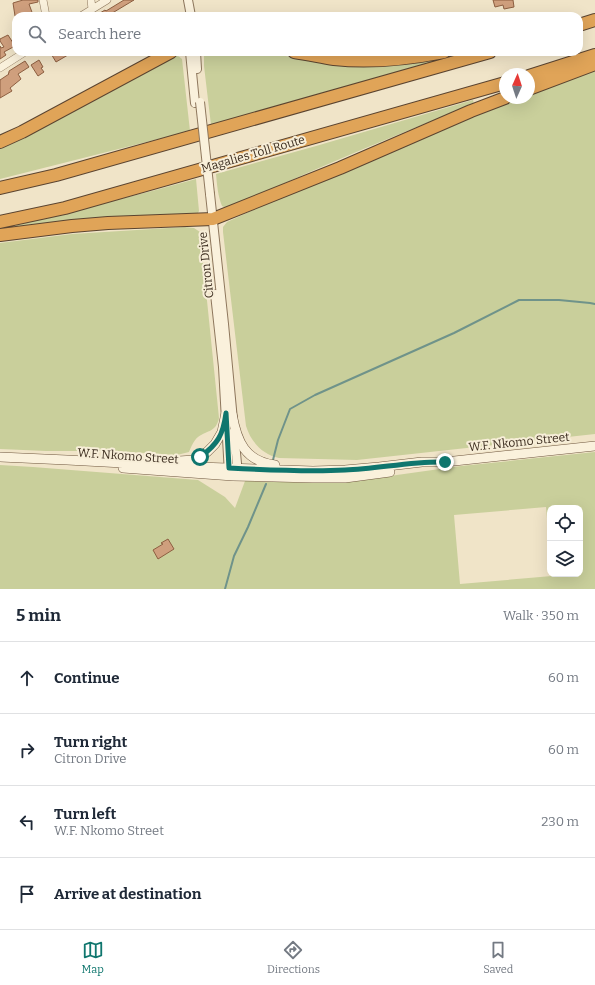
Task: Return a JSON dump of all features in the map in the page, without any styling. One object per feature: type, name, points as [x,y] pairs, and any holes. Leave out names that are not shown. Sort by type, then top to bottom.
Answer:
[{"type":"highway","points":[[583,16],[595,13]]},
{"type":"highway","points":[[583,24],[595,20]]},
{"type":"highway","points":[[535,74],[595,55]]},
{"type":"highway","points":[[0,142],[22,132],[164,56]]},
{"type":"highway","points":[[317,56],[335,59],[363,60],[388,60],[416,56]]},
{"type":"highway","points":[[0,188],[63,172],[476,56]]},
{"type":"highway","points":[[535,87],[595,64]]},
{"type":"highway","name":"Magalies Toll Route","points":[[0,222],[65,208],[499,85]]},
{"type":"highway","points":[[0,236],[72,226],[108,223],[210,219],[340,168],[499,100]]},
{"type":"main road","points":[[90,461],[194,460],[207,452],[219,437],[229,414]]},
{"type":"main road","points":[[229,414],[240,442],[251,456],[266,464],[345,470]]},
{"type":"main road","name":"W.F. Nkomo Street","points":[[0,461],[68,464],[145,470],[233,472],[306,471],[379,468],[422,462],[445,462],[595,446]]},
{"type":"main road","name":"W.F. Nkomo Street","points":[[0,457],[90,461],[306,478],[345,478],[435,465],[445,462]]},
{"type":"street","points":[[43,0],[45,12]]},
{"type":"street","points":[[91,0],[92,8]]},
{"type":"street","points":[[86,12],[107,0]]},
{"type":"street","points":[[185,0],[186,12]]},
{"type":"street","points":[[188,0],[190,12]]},
{"type":"street","points":[[0,68],[19,56]]},
{"type":"street","name":"Citron Drive","points":[[191,56],[198,102],[210,219],[224,324],[233,472]]},
{"type":"street","name":"Citron Drive","points":[[196,56],[198,102]]},
{"type":"green space","points":[[173,56],[178,56],[182,59],[190,131],[0,179],[0,149]]},
{"type":"green space","points":[[204,56],[286,56],[321,62],[433,59],[434,63],[211,125]]},
{"type":"green space","points":[[595,69],[595,434],[357,460],[279,458],[267,454],[254,442],[246,426],[223,227],[227,222],[346,168],[504,104],[535,104],[535,92]]},
{"type":"green space","points":[[473,100],[474,104],[352,154],[231,207],[226,208],[222,206],[216,174]]},
{"type":"green space","points":[[196,179],[199,211],[195,214],[80,219],[14,228],[14,226]]},
{"type":"green space","points":[[185,227],[194,228],[200,232],[219,418],[216,426],[197,438],[189,452],[177,455],[114,451],[0,449],[0,243],[72,234]]},
{"type":"green space","points":[[595,452],[595,589],[0,589],[0,465],[198,480],[225,497],[235,508],[245,481],[320,483],[347,482],[461,466]],"holes":[[[547,505],[583,505],[583,577],[547,576],[460,584],[454,515],[546,507],[547,518]]]},
{"type":"building","points":[[23,0],[38,0],[38,2],[29,4],[32,12],[14,12],[13,3]]},
{"type":"building","points":[[124,0],[134,0],[114,12],[102,12]]},
{"type":"building","points":[[493,0],[513,0],[514,7],[504,9],[503,5],[495,7]]},
{"type":"building","points":[[8,35],[12,41],[12,48],[4,52],[6,55],[0,59],[0,46],[1,48],[4,47],[0,39]]},
{"type":"building","points":[[52,56],[66,56],[56,62]]},
{"type":"building","points":[[39,60],[43,67],[41,68],[44,72],[38,76],[31,65]]},
{"type":"building","points":[[25,61],[29,67],[18,74],[21,79],[10,88],[12,91],[0,98],[0,80],[9,74],[9,71]]},
{"type":"building","points":[[168,539],[174,549],[158,559],[153,550]]},
{"type":"waterway","points":[[273,460],[278,440],[290,409],[315,395],[454,333],[519,300],[559,300],[595,304]]},
{"type":"waterway","points":[[225,589],[234,556],[266,484]]},
{"type":"route","points":[[200,457],[215,444],[222,432],[226,413],[229,468],[313,471],[379,468],[435,461],[445,462]]}]
